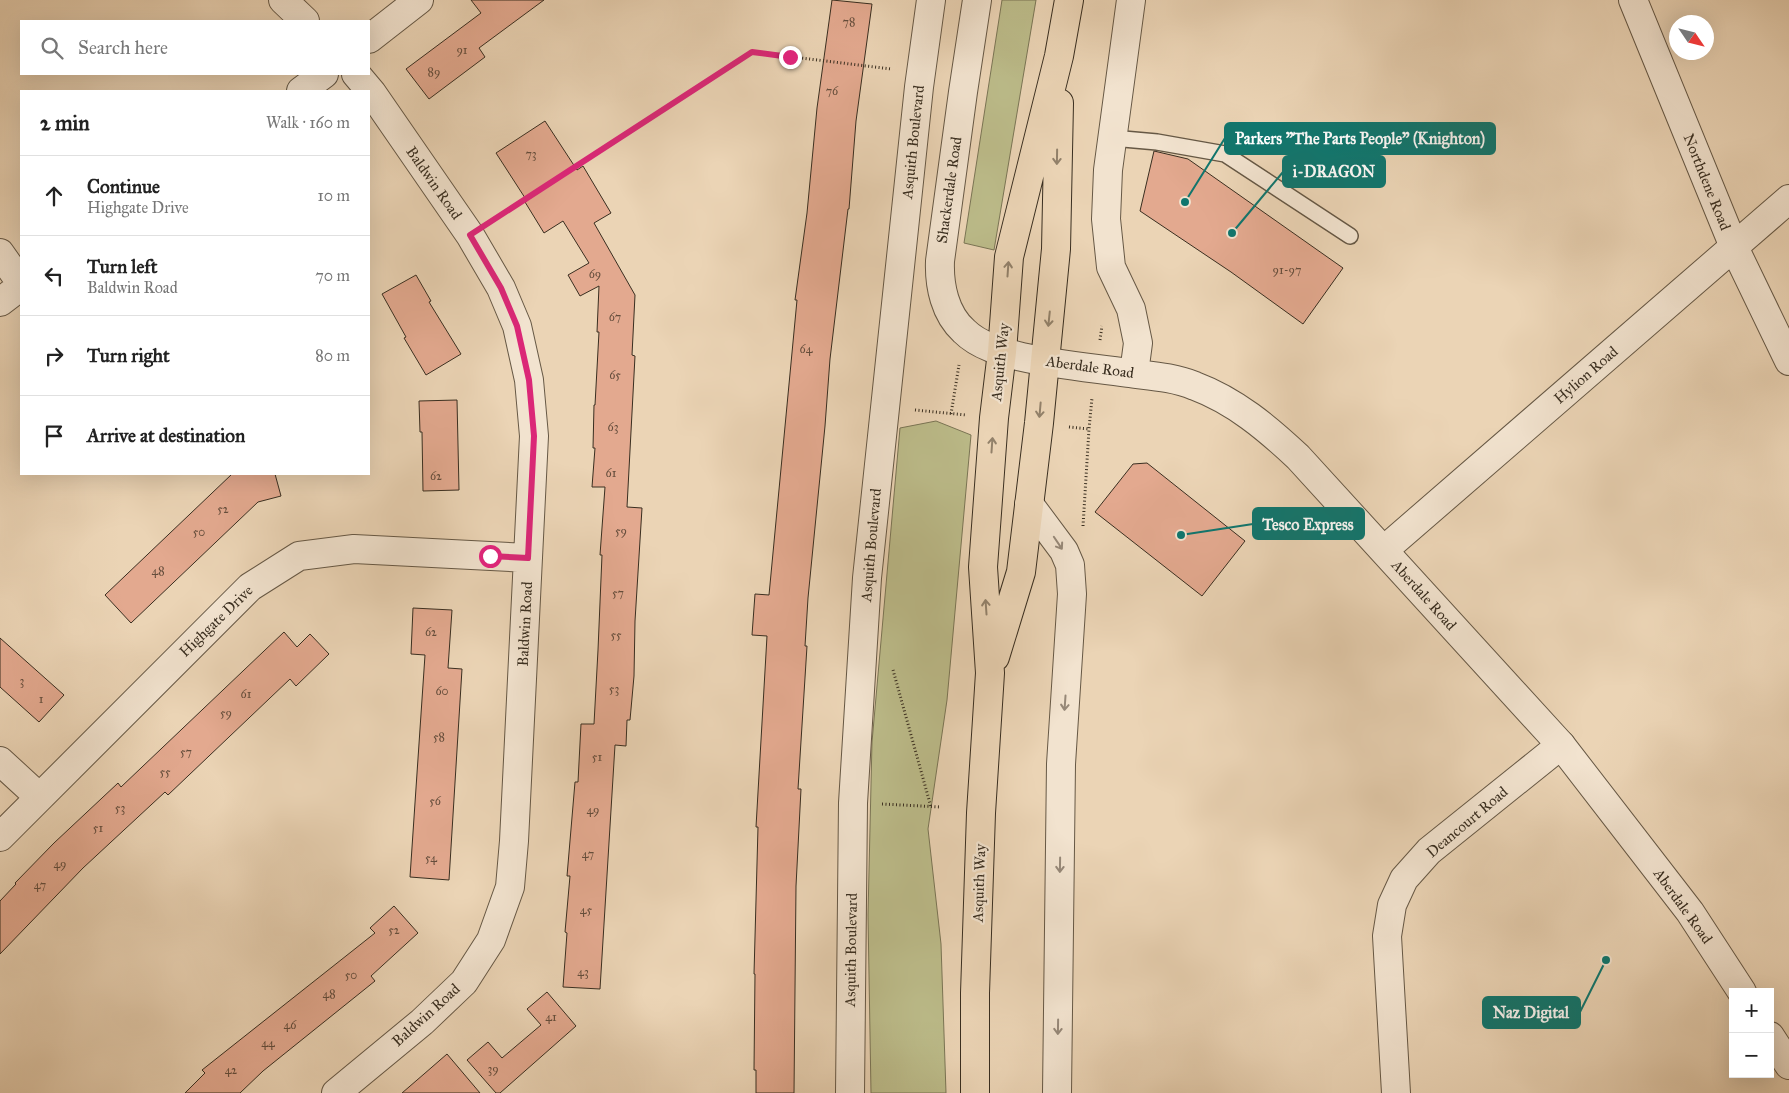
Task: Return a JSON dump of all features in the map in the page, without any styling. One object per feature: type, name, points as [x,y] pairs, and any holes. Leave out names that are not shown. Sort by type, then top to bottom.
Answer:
[{"type":"highway","name":"Asquith Way","points":[[975,1093],[975,993],[980,823],[990,673],[983,567],[994,418],[1002,352],[1009,257],[1060,56],[1069,0]]},
{"type":"highway","name":"Asquith Way","points":[[990,673],[1021,572],[1030,504],[1056,249],[1060,56]]},
{"type":"street","points":[[283,0],[304,20]]},
{"type":"street","points":[[370,38],[419,0]]},
{"type":"street","name":"Asquith Boulevard","points":[[850,1093],[853,803],[868,569],[921,72],[931,0]]},
{"type":"street","name":"Shackerdale Road","points":[[978,0],[946,209],[940,276],[944,298],[952,317],[964,332],[982,344],[1002,352]]},
{"type":"street","points":[[1131,0],[1108,170],[1106,219],[1111,267],[1131,309],[1138,344],[1134,374]]},
{"type":"street","name":"Northdene Road","points":[[1633,0],[1734,247],[1789,361]]},
{"type":"street","points":[[302,90],[323,75]]},
{"type":"street","name":"Baldwin Road","points":[[357,75],[369,90]]},
{"type":"street","name":"Baldwin Road","points":[[336,1093],[422,1022],[464,982],[491,940],[510,887],[514,841],[534,436],[529,380],[517,326],[501,288],[470,235],[370,92]]},
{"type":"street","name":"Hylion Road","points":[[1384,550],[1789,199]]},
{"type":"street","points":[[0,253],[20,283]]},
{"type":"street","points":[[0,302],[20,286]]},
{"type":"street","name":"Aberdale Road","points":[[1002,352],[1044,362],[1164,377],[1195,386],[1239,408],[1270,431],[1298,457],[1561,745],[1690,912],[1739,988]]},
{"type":"street","points":[[1030,504],[1070,564],[1072,594],[1062,764],[1057,1093]]},
{"type":"street","name":"Highgate Drive","points":[[0,836],[250,586],[300,556],[354,549],[528,558]]},
{"type":"street","name":"Deancourt Road","points":[[1396,1093],[1387,936],[1392,905],[1404,879],[1429,851],[1561,745]]},
{"type":"street","points":[[0,760],[38,796]]},
{"type":"street","points":[[1774,1042],[1789,1065]]},
{"type":"lane","points":[[1112,138],[1157,142],[1224,154],[1350,236]]},
{"type":"path","points":[[470,235],[752,52],[921,72]]},
{"type":"path","points":[[1070,564],[1082,554],[1089,429]]},
{"type":"path","points":[[891,664],[931,807]]},
{"type":"path","points":[[853,803],[942,807]]},
{"type":"green space","points":[[1002,0],[1036,0],[994,250],[964,243]]},
{"type":"green space","points":[[936,421],[971,435],[947,700],[928,829],[941,944],[946,1093],[871,1093],[868,915],[872,742],[900,428]]},
{"type":"building","points":[[471,0],[544,0],[479,48],[485,57],[429,99],[406,69],[481,13]]},
{"type":"building","points":[[832,0],[872,4],[856,121],[849,209],[830,359],[808,598],[805,646],[807,646],[798,789],[801,789],[796,886],[794,1093],[756,1093],[756,1070],[754,1070],[754,974],[758,827],[756,827],[767,636],[752,635],[755,594],[769,595],[797,300],[795,300],[807,213],[817,108]]},
{"type":"building","points":[[545,121],[577,170],[583,166],[611,213],[594,223],[635,295],[632,355],[635,356],[627,507],[642,508],[635,621],[634,676],[630,720],[627,720],[626,746],[615,745],[600,989],[563,987],[570,876],[567,876],[575,782],[578,782],[581,724],[594,724],[598,650],[602,555],[600,555],[605,487],[592,487],[595,448],[593,448],[594,405],[599,332],[597,332],[599,286],[580,296],[568,275],[589,263],[563,221],[544,233],[525,202],[527,201],[496,153]]},
{"type":"building","points":[[1154,151],[1188,159],[1343,268],[1303,324],[1231,272],[1140,211]]},
{"type":"building","points":[[416,275],[431,301],[429,302],[461,354],[426,375],[404,338],[406,337],[382,294]]},
{"type":"building","points":[[457,400],[459,490],[423,491],[422,432],[420,432],[419,401]]},
{"type":"building","points":[[1147,463],[1245,541],[1202,596],[1095,512],[1133,464]]},
{"type":"building","points":[[231,475],[275,475],[281,496],[258,502],[131,623],[105,595]]},
{"type":"building","points":[[413,608],[452,610],[448,668],[462,669],[449,880],[410,877],[425,655],[411,654]]},
{"type":"building","points":[[284,632],[297,647],[310,634],[329,654],[296,686],[290,679],[168,795],[165,792],[83,868],[0,954],[0,901],[15,883],[54,843],[118,783],[121,787]]},
{"type":"building","points":[[0,638],[64,695],[39,722],[0,687]]},
{"type":"building","points":[[394,906],[418,933],[371,976],[375,981],[263,1071],[240,1093],[185,1093],[205,1073],[202,1070],[375,933],[370,928]]},
{"type":"building","points":[[547,992],[576,1026],[500,1093],[496,1093],[467,1060],[488,1042],[502,1058],[541,1025],[527,1009]]},
{"type":"building","points":[[447,1054],[480,1093],[402,1093],[424,1074]]},
{"type":"place","name":"Parkers \"The Parts People\" (Knighton)","points":[[1185,202]]},
{"type":"place","name":"i-DRAGON","points":[[1232,233]]},
{"type":"place","name":"Tesco Express","points":[[1181,535]]},
{"type":"place","name":"Naz Digital","points":[[1606,960]]},
{"type":"route","points":[[490,556],[528,558],[534,436],[529,380],[517,326],[501,288],[470,235],[752,52],[790,57]]}]
